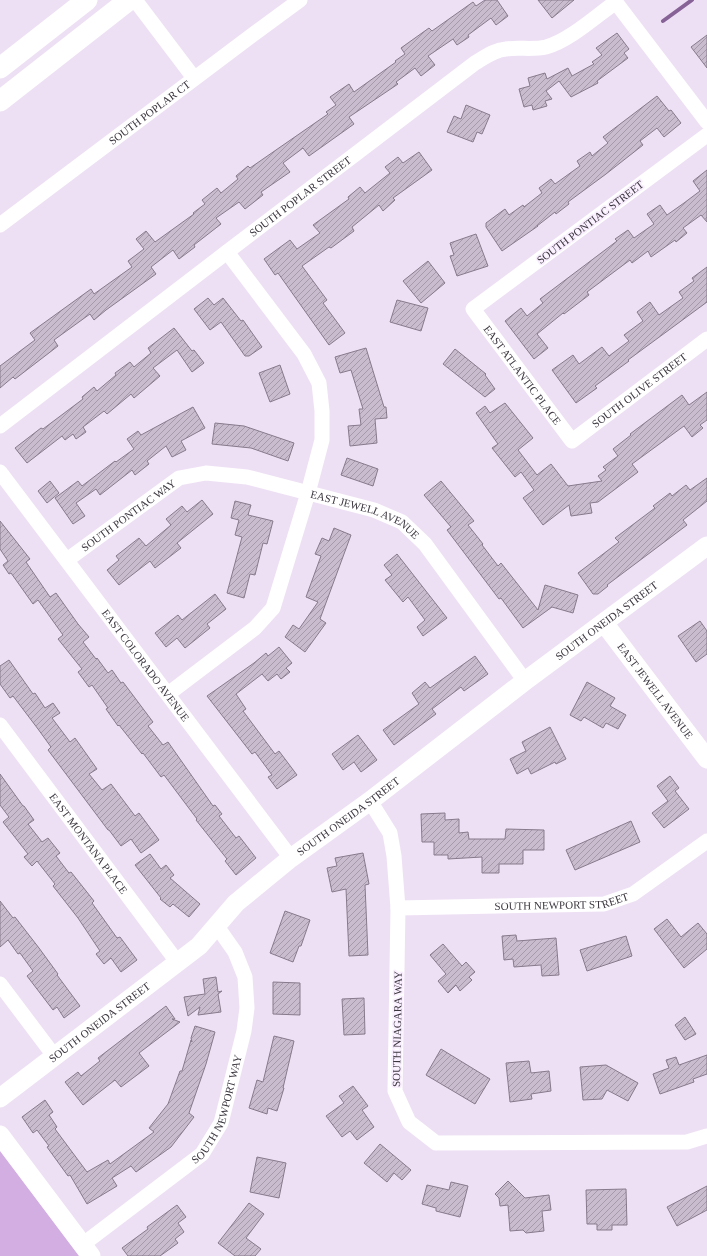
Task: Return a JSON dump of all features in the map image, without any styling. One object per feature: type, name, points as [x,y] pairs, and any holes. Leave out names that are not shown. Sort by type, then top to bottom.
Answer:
[{"type":"main road","points":[[0,68],[87,0]]},
{"type":"main road","points":[[0,101],[129,0]]},
{"type":"street","points":[[135,0],[194,78]]},
{"type":"street","name":"SOUTH POPLAR CT","points":[[0,225],[300,0]]},
{"type":"street","points":[[615,1],[707,122]]},
{"type":"street","name":"SOUTH POPLAR STREET","points":[[0,426],[475,63],[497,50],[544,48],[553,45],[572,34],[615,1]]},
{"type":"street","name":"SOUTH PONTIAC STREET","points":[[473,309],[707,135]]},
{"type":"street","name":"EAST JEWELL AVENUE","points":[[227,252],[304,354],[319,383],[322,411],[322,440],[308,493],[374,510],[402,522],[425,544],[525,682]]},
{"type":"street","name":"EAST ATLANTIC PLACE","points":[[473,309],[572,441]]},
{"type":"street","name":"SOUTH OLIVE STREET","points":[[572,441],[707,339]]},
{"type":"street","name":"EAST COLORADO AVENUE","points":[[0,472],[291,858]]},
{"type":"street","name":"SOUTH PONTIAC WAY","points":[[67,560],[179,478],[206,473],[247,477],[308,493]]},
{"type":"street","points":[[168,694],[255,628],[273,608],[308,493]]},
{"type":"street","name":"SOUTH ONEIDA STREET","points":[[0,1098],[199,946],[236,903],[291,858],[370,801],[525,682],[707,546]]},
{"type":"street","name":"EAST JEWELL AVENUE","points":[[604,623],[707,759]]},
{"type":"street","name":"EAST MONTANA PLACE","points":[[0,725],[178,963]]},
{"type":"street","name":"SOUTH NIAGARA WAY","points":[[370,801],[390,833],[394,856],[398,908],[395,1091],[410,1122],[436,1143],[687,1142],[707,1136]]},
{"type":"street","name":"SOUTH NEWPORT STREET","points":[[398,908],[604,904],[633,894],[707,841]]},
{"type":"street","name":"SOUTH NEWPORT WAY","points":[[86,1250],[202,1154],[221,1123],[248,1008],[245,977],[235,952],[216,925]]},
{"type":"street","points":[[0,984],[55,1057]]},
{"type":"street","points":[[0,1135],[86,1250]]},
{"type":"shaded area","points":[[0,1151],[79,1256],[0,1256]]},
{"type":"building","points":[[485,0],[497,0],[508,16],[496,25],[491,18],[457,45],[453,39],[428,56],[435,65],[421,76],[415,68],[396,82],[398,84],[349,117],[354,124],[309,156],[303,148],[283,163],[290,172],[261,192],[263,195],[245,209],[239,202],[216,218],[221,224],[194,245],[195,247],[179,259],[173,250],[151,267],[156,274],[94,320],[90,314],[54,340],[58,346],[15,379],[13,377],[0,388],[0,366],[35,340],[30,333],[91,289],[94,294],[132,267],[128,261],[144,249],[136,239],[146,231],[155,242],[194,214],[193,213],[205,204],[202,200],[217,188],[221,193],[238,179],[236,176],[248,166],[250,168],[328,114],[326,112],[336,105],[330,97],[349,84],[354,92],[396,62],[395,61],[405,54],[401,48],[429,28],[432,31],[473,2],[476,6]]},
{"type":"building","points":[[538,0],[574,0],[552,18]]},
{"type":"building","points":[[617,33],[629,49],[624,53],[628,58],[597,81],[598,83],[571,97],[559,81],[546,91],[552,99],[545,101],[547,106],[533,110],[532,105],[524,107],[519,89],[530,86],[528,78],[545,73],[547,79],[568,68],[572,76],[594,64],[592,62],[602,55],[596,48]]},
{"type":"building","points":[[707,35],[707,68],[691,47]]},
{"type":"building","points":[[657,96],[681,123],[664,137],[657,128],[640,141],[643,145],[568,202],[569,204],[556,214],[555,212],[538,226],[502,251],[486,227],[486,223],[505,209],[509,215],[523,205],[524,207],[542,193],[539,188],[551,179],[555,184],[580,166],[577,161],[590,152],[592,156],[608,143],[603,137]]},
{"type":"building","points":[[466,105],[490,115],[482,134],[477,132],[473,142],[447,132],[454,116],[461,119]]},
{"type":"building","points":[[419,152],[432,170],[393,198],[395,200],[383,211],[379,205],[352,227],[354,231],[331,248],[329,247],[302,266],[327,300],[323,303],[345,333],[329,345],[278,273],[275,275],[264,259],[290,240],[297,249],[320,233],[313,225],[349,199],[348,197],[360,187],[365,193],[390,173],[385,167],[398,157],[403,163]]},
{"type":"building","points":[[707,170],[707,222],[701,215],[683,228],[687,233],[676,242],[675,240],[651,257],[648,251],[632,263],[630,260],[587,292],[589,295],[564,314],[563,313],[537,334],[548,348],[534,359],[505,321],[521,308],[527,316],[543,303],[540,299],[617,241],[615,239],[628,230],[634,238],[654,224],[647,214],[660,205],[667,215],[684,203],[700,191],[693,181]]},
{"type":"building","points":[[476,234],[488,266],[457,276],[450,256],[454,255],[450,243]]},
{"type":"building","points":[[428,261],[445,283],[421,303],[403,281]]},
{"type":"building","points":[[707,267],[707,302],[628,360],[629,361],[595,386],[597,388],[576,403],[552,370],[573,355],[579,364],[602,347],[609,356],[629,341],[624,335],[643,321],[637,312],[650,302],[659,315],[683,298],[679,292],[694,281],[692,278]]},
{"type":"building","points":[[208,298],[214,305],[223,298],[241,321],[243,320],[262,347],[249,356],[245,356],[221,322],[210,330],[194,309]]},
{"type":"building","points":[[397,300],[428,308],[421,331],[390,322]]},
{"type":"building","points":[[174,328],[192,351],[194,350],[204,363],[192,372],[177,350],[153,368],[160,376],[134,398],[131,394],[107,414],[104,411],[83,427],[86,432],[76,439],[73,434],[65,440],[62,436],[27,463],[15,448],[83,399],[82,397],[94,387],[97,391],[116,375],[115,373],[130,362],[134,367],[151,353],[148,348]]},
{"type":"building","points":[[366,348],[384,407],[386,407],[387,418],[375,419],[377,443],[350,446],[348,426],[361,425],[359,409],[363,409],[351,370],[340,373],[335,357]]},
{"type":"building","points":[[455,349],[486,374],[485,375],[495,389],[485,397],[443,364]]},
{"type":"building","points":[[280,365],[290,394],[270,402],[259,373]]},
{"type":"building","points":[[707,392],[707,420],[700,425],[703,428],[692,437],[684,426],[632,464],[638,472],[598,502],[590,503],[592,513],[571,516],[569,505],[543,525],[523,498],[534,490],[521,472],[515,477],[492,448],[498,444],[476,413],[485,406],[490,413],[505,403],[533,438],[518,450],[537,475],[551,464],[568,486],[602,481],[598,476],[606,470],[603,467],[618,456],[613,449],[631,435],[630,434],[682,395],[689,405]]},
{"type":"building","points":[[193,407],[205,428],[181,441],[186,450],[172,457],[166,446],[147,461],[149,464],[135,475],[132,470],[100,495],[96,489],[76,503],[85,516],[73,524],[55,498],[78,481],[82,486],[115,461],[116,462],[134,449],[127,439],[138,431],[141,435]]},
{"type":"building","points":[[215,423],[244,426],[294,443],[288,461],[251,448],[212,444]]},
{"type":"building","points":[[347,458],[378,469],[373,486],[341,475]]},
{"type":"building","points":[[707,478],[707,501],[683,520],[687,525],[607,585],[608,586],[598,594],[593,594],[578,573],[619,542],[615,538],[655,508],[653,506],[670,493],[672,496],[686,485],[690,490]]},
{"type":"building","points":[[50,481],[59,493],[47,503],[38,491]]},
{"type":"building","points":[[441,481],[474,521],[468,525],[483,544],[482,545],[498,566],[501,563],[538,610],[545,585],[578,595],[573,613],[552,607],[523,628],[447,530],[451,527],[424,495]]},
{"type":"building","points":[[202,500],[213,514],[177,543],[181,548],[155,568],[150,561],[119,585],[107,570],[119,560],[116,556],[139,538],[146,546],[171,525],[166,519],[182,506],[187,512]]},
{"type":"building","points":[[235,501],[251,505],[248,515],[273,521],[267,544],[263,543],[255,575],[250,574],[244,598],[227,593],[242,537],[235,535],[239,520],[231,518]]},
{"type":"building","points":[[0,521],[30,559],[26,562],[50,597],[56,593],[89,637],[83,642],[108,673],[112,670],[121,683],[123,682],[153,722],[148,726],[163,745],[168,742],[213,806],[215,805],[222,814],[219,816],[236,838],[239,836],[256,858],[236,875],[225,861],[227,859],[196,820],[197,819],[164,775],[161,777],[143,753],[142,754],[119,725],[118,726],[92,685],[89,687],[78,672],[82,669],[58,639],[63,635],[38,600],[33,604],[11,573],[9,574],[3,565],[8,561],[0,549]]},
{"type":"building","points":[[334,528],[351,535],[320,619],[326,623],[305,652],[285,637],[293,625],[299,629],[318,602],[306,597],[321,556],[315,554],[322,538],[329,541]]},
{"type":"building","points":[[397,554],[447,618],[423,636],[417,627],[425,620],[408,597],[403,602],[385,580],[392,575],[384,565]]},
{"type":"building","points":[[215,594],[226,609],[207,624],[210,628],[185,648],[177,638],[166,647],[155,633],[178,615],[182,620]]},
{"type":"building","points":[[700,621],[707,631],[707,654],[696,662],[678,636]]},
{"type":"building","points":[[279,647],[292,663],[286,668],[290,672],[281,679],[277,674],[268,681],[262,674],[236,694],[246,709],[243,711],[275,754],[279,751],[297,775],[277,789],[268,777],[272,775],[255,752],[252,754],[207,696],[266,653],[268,656]]},
{"type":"building","points":[[475,656],[488,674],[464,691],[461,687],[432,709],[436,714],[394,745],[383,730],[419,704],[412,693],[425,682],[430,688]]},
{"type":"building","points":[[9,660],[45,708],[53,703],[60,713],[52,718],[70,742],[75,738],[97,769],[89,774],[102,790],[111,784],[135,816],[139,813],[159,840],[141,853],[131,839],[121,846],[48,750],[51,747],[38,729],[13,696],[10,698],[0,684],[0,666]]},
{"type":"building","points":[[587,682],[615,698],[610,706],[626,715],[618,729],[606,723],[603,728],[584,717],[581,721],[570,715]]},
{"type":"building","points":[[550,727],[566,759],[556,764],[555,762],[531,774],[528,768],[517,774],[510,759],[526,751],[522,742]]},
{"type":"building","points":[[358,735],[377,760],[361,772],[354,762],[343,770],[332,754]]},
{"type":"building","points":[[0,774],[34,820],[28,824],[42,842],[48,838],[60,853],[56,856],[94,901],[92,903],[117,938],[120,937],[137,960],[121,972],[111,958],[104,964],[96,954],[100,951],[78,918],[53,886],[55,884],[37,861],[32,866],[24,857],[28,854],[3,822],[9,817],[0,805]]},
{"type":"building","points":[[670,776],[679,788],[675,791],[689,809],[664,828],[652,813],[668,801],[657,786]]},
{"type":"building","points":[[445,813],[445,820],[459,819],[459,833],[468,832],[469,839],[505,839],[506,829],[544,830],[544,850],[523,850],[523,864],[499,864],[499,873],[482,873],[482,857],[448,859],[448,855],[434,855],[434,842],[422,842],[421,814]]},
{"type":"building","points":[[631,821],[640,842],[575,870],[566,850]]},
{"type":"building","points":[[363,853],[369,884],[365,885],[368,955],[349,956],[346,889],[332,892],[327,868],[337,866],[335,858]]},
{"type":"building","points":[[150,854],[161,869],[166,865],[174,875],[170,878],[200,904],[189,917],[173,904],[170,907],[160,899],[161,898],[135,865]]},
{"type":"building","points":[[0,901],[13,918],[15,917],[39,948],[80,1006],[64,1018],[57,1007],[53,1010],[27,976],[33,971],[20,953],[18,954],[8,940],[0,947]]},
{"type":"building","points":[[285,911],[310,920],[301,946],[299,946],[293,962],[270,953]]},
{"type":"building","points":[[667,919],[681,937],[698,923],[707,934],[707,949],[684,968],[654,929]]},
{"type":"building","points":[[516,935],[517,941],[556,938],[559,975],[542,976],[541,965],[514,967],[513,959],[504,960],[502,936]]},
{"type":"building","points":[[626,936],[632,956],[587,971],[580,950]]},
{"type":"building","points":[[443,944],[462,966],[466,962],[475,972],[469,977],[472,980],[460,991],[456,985],[448,993],[438,981],[446,974],[430,955]]},
{"type":"building","points":[[216,977],[218,992],[222,991],[218,994],[221,1012],[198,1015],[200,1007],[188,1016],[184,997],[205,994],[203,979]]},
{"type":"building","points":[[273,982],[300,983],[300,1015],[273,1014]]},
{"type":"building","points":[[364,998],[365,1034],[344,1035],[342,999]]},
{"type":"building","points":[[166,1006],[175,1019],[172,1019],[180,1022],[139,1053],[149,1066],[121,1087],[115,1080],[83,1105],[65,1082],[78,1072],[81,1076],[100,1061],[98,1058]]},
{"type":"building","points":[[685,1017],[696,1034],[685,1040],[675,1025]]},
{"type":"building","points":[[195,1026],[215,1032],[206,1064],[189,1113],[194,1117],[171,1147],[136,1172],[131,1166],[112,1178],[117,1186],[87,1204],[70,1175],[68,1176],[47,1147],[49,1146],[37,1130],[33,1133],[22,1117],[45,1100],[53,1112],[49,1115],[57,1127],[55,1129],[87,1172],[108,1160],[110,1164],[154,1132],[149,1128],[168,1104],[180,1071],[182,1071],[191,1040],[192,1042],[191,1038]]},
{"type":"building","points":[[274,1036],[294,1041],[284,1088],[277,1111],[268,1108],[267,1114],[249,1108],[257,1080],[263,1082]]},
{"type":"building","points":[[441,1049],[490,1079],[475,1104],[426,1075]]},
{"type":"building","points":[[707,1055],[707,1074],[693,1079],[694,1082],[660,1094],[653,1074],[669,1068],[666,1060],[676,1057],[679,1065]]},
{"type":"building","points":[[529,1061],[531,1073],[549,1071],[551,1091],[531,1094],[532,1099],[510,1102],[506,1063]]},
{"type":"building","points":[[606,1065],[638,1083],[628,1101],[607,1090],[602,1099],[583,1100],[580,1067]]},
{"type":"building","points":[[353,1086],[368,1106],[362,1110],[374,1127],[357,1140],[350,1131],[342,1137],[326,1116],[344,1103],[339,1096]]},
{"type":"building","points":[[380,1144],[411,1170],[402,1180],[394,1173],[387,1182],[364,1163]]},
{"type":"building","points":[[257,1157],[286,1163],[279,1198],[250,1192]]},
{"type":"building","points":[[508,1181],[525,1198],[549,1195],[551,1210],[542,1211],[544,1231],[526,1233],[523,1230],[510,1231],[508,1205],[500,1206],[499,1198],[495,1194]]},
{"type":"building","points":[[451,1182],[468,1186],[460,1217],[436,1211],[436,1208],[422,1204],[427,1185],[449,1190]]},
{"type":"building","points":[[707,1186],[707,1210],[677,1226],[667,1207]]},
{"type":"building","points":[[626,1189],[627,1225],[612,1225],[612,1230],[597,1230],[597,1224],[587,1224],[586,1190]]},
{"type":"building","points":[[249,1203],[264,1214],[246,1238],[261,1249],[255,1256],[235,1256],[218,1243]]},
{"type":"building","points":[[177,1205],[186,1217],[178,1223],[184,1232],[175,1239],[178,1243],[160,1256],[128,1256],[122,1248]]},
{"type":"waterway","points":[[663,21],[692,0]]}]
